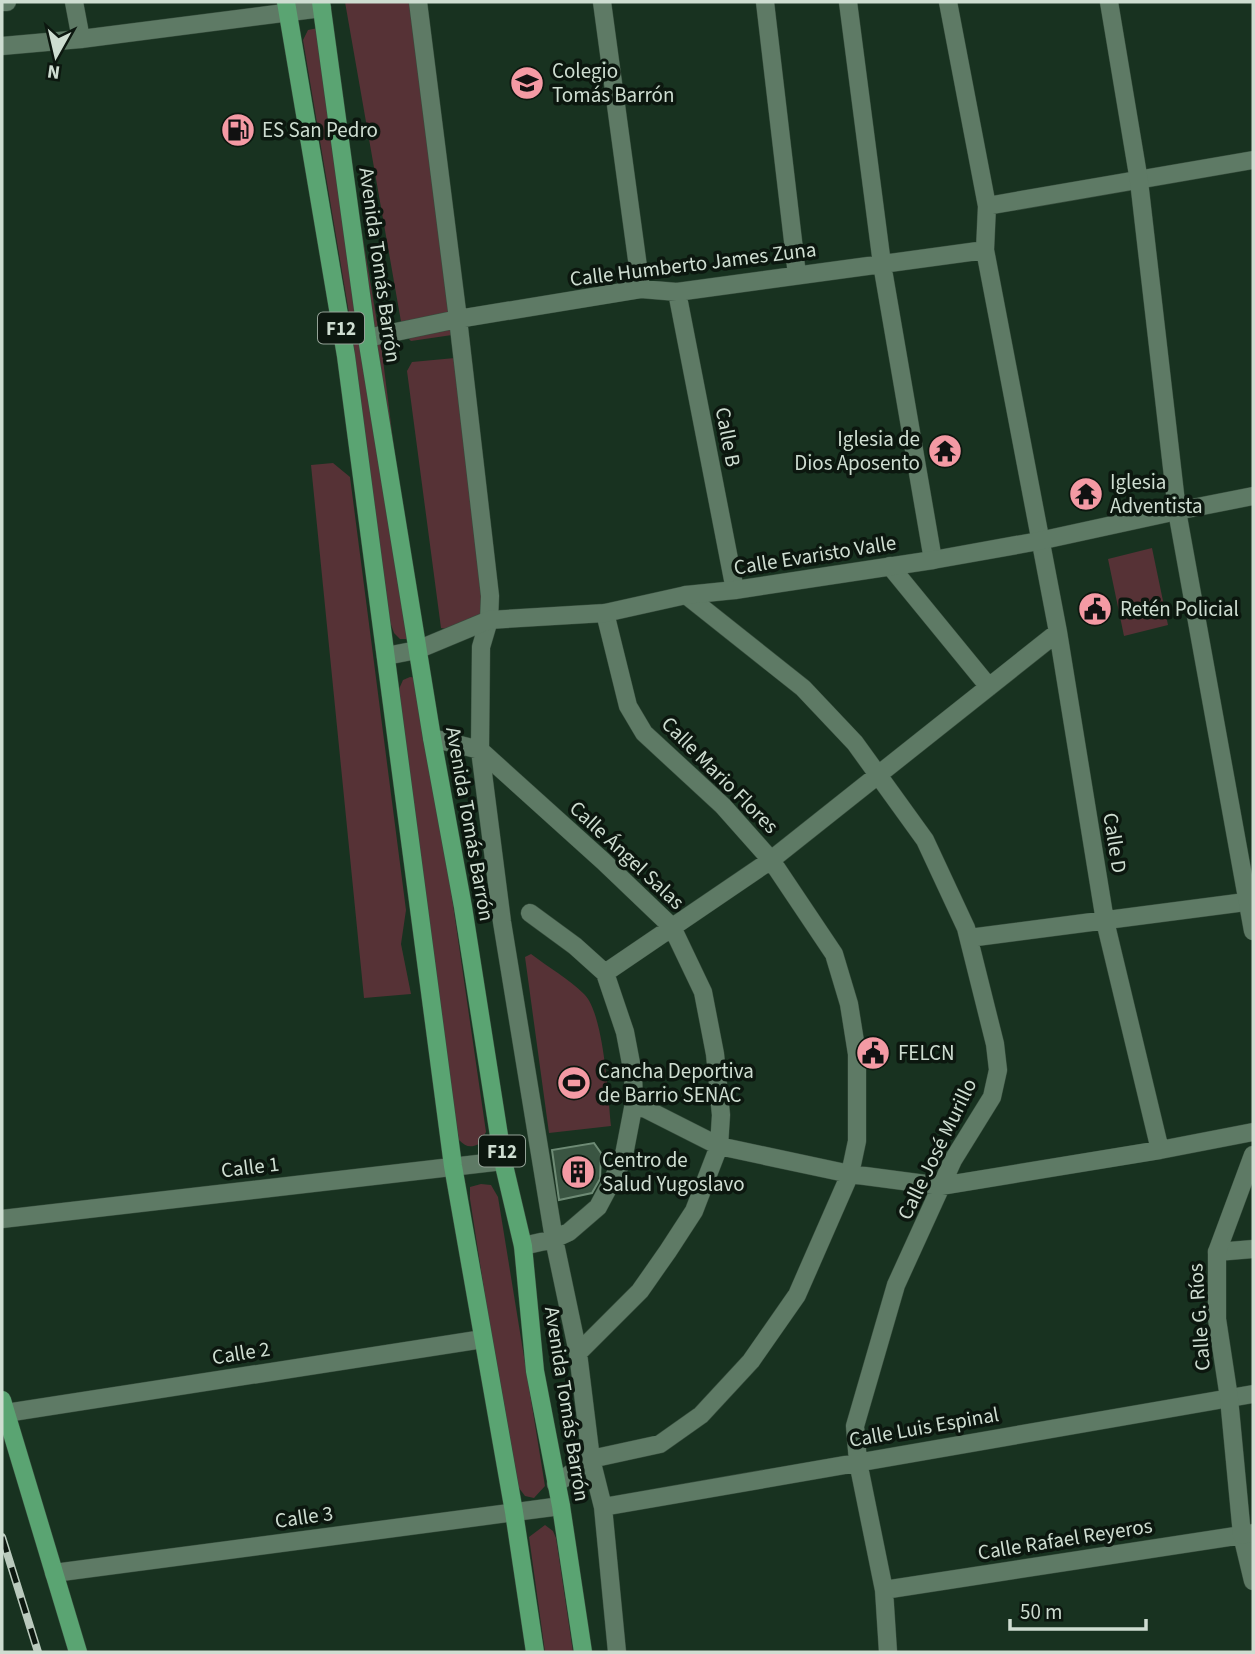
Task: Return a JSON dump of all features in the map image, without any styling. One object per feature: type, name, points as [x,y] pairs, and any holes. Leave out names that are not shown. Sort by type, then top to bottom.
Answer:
[{"type":"main road","name":"Avenida Tomás Barrón","points":[[322,5],[367,338],[503,1161],[523,1246],[535,1371],[561,1506],[583,1652]]},
{"type":"main road","name":"F12","points":[[287,7],[346,356],[453,1166],[514,1512],[535,1652]]},
{"type":"main road","points":[[4,1406],[78,1652]]},
{"type":"street","points":[[2,2],[8,2]]},
{"type":"street","points":[[74,2],[81,39]]},
{"type":"street","points":[[418,2],[490,596],[489,621],[481,648],[480,750],[502,922],[554,1239],[578,1353],[591,1459],[603,1507],[617,1652]]},
{"type":"street","points":[[603,2],[641,289]]},
{"type":"street","points":[[765,2],[797,275]]},
{"type":"street","points":[[848,2],[882,264],[933,560]]},
{"type":"street","name":"Calle D","points":[[948,2],[987,206],[985,250],[1058,632],[1105,921],[1160,1150]]},
{"type":"street","points":[[1109,2],[1139,181],[1177,511],[1250,901],[1253,931]]},
{"type":"street","points":[[2,46],[81,39],[287,7],[322,5]]},
{"type":"street","points":[[987,206],[1253,160]]},
{"type":"street","name":"Calle Humberto James Zuna","points":[[367,338],[458,319],[641,289],[677,292],[985,250]]},
{"type":"street","name":"Calle B","points":[[677,292],[735,590]]},
{"type":"street","name":"Calle Evaristo Valle","points":[[386,656],[417,650],[489,621],[605,613],[687,594],[735,590],[933,560],[1039,541],[1253,496]]},
{"type":"street","points":[[890,566],[989,687]]},
{"type":"street","name":"Calle José Murillo","points":[[687,594],[803,688],[855,743],[925,840],[966,928],[995,1044],[998,1070],[992,1097],[953,1160],[896,1285],[855,1426],[858,1462],[884,1590],[887,1652]]},
{"type":"street","name":"Calle Mario Flores","points":[[556,1484],[591,1459],[660,1444],[701,1415],[751,1361],[797,1295],[850,1174],[857,1141],[857,1054],[849,1004],[834,954],[771,860],[723,806],[644,733],[628,706],[605,613]]},
{"type":"street","points":[[605,972],[771,860],[1058,632]]},
{"type":"street","name":"Calle Ángel Salas","points":[[432,738],[480,750],[672,927],[703,992],[715,1054],[721,1115],[719,1146],[694,1211],[668,1251],[640,1291],[578,1353]]},
{"type":"street","points":[[969,938],[1250,901]]},
{"type":"street","points":[[523,1246],[554,1239],[569,1232],[598,1207],[623,1160],[634,1103],[633,1074],[625,1031],[605,972],[530,913]]},
{"type":"street","points":[[634,1103],[719,1146],[850,1174],[941,1186],[1253,1132]]},
{"type":"street","name":"Calle G. Ríos","points":[[1229,1398],[1217,1319],[1217,1252],[1253,1155]]},
{"type":"street","name":"Calle 1","points":[[2,1219],[503,1161]]},
{"type":"street","points":[[1217,1252],[1253,1249]]},
{"type":"street","name":"Calle 2","points":[[4,1406],[483,1339]]},
{"type":"street","name":"Calle Luis Espinal","points":[[603,1507],[1253,1394]]},
{"type":"street","points":[[1229,1398],[1253,1581]]},
{"type":"street","name":"Calle 3","points":[[54,1573],[561,1506]]},
{"type":"street","name":"Calle Rafael Reyeros","points":[[884,1590],[1248,1534]]},
{"type":"shaded area","points":[[345,2],[411,2],[452,335],[411,341],[403,333]]},
{"type":"shaded area","points":[[318,28],[329,35],[382,352],[416,624],[407,639],[400,639],[394,633],[389,619],[351,325],[303,40],[308,30]]},
{"type":"shaded area","points":[[455,358],[495,611],[452,630],[441,628],[407,371],[412,362]]},
{"type":"shaded area","points":[[333,463],[350,477],[406,910],[401,944],[411,994],[364,998],[311,465]]},
{"type":"shaded area","points":[[1152,548],[1168,625],[1124,636],[1108,559]]},
{"type":"shaded area","points":[[418,678],[486,1132],[479,1144],[473,1146],[459,1140],[436,996],[399,689],[403,680]]},
{"type":"shaded area","points":[[531,954],[565,978],[584,994],[591,1004],[601,1036],[611,1126],[549,1133],[525,957]]},
{"type":"shaded area","points":[[491,1185],[498,1197],[545,1486],[534,1498],[525,1496],[519,1488],[486,1302],[470,1199],[470,1187]]},
{"type":"shaded area","points":[[545,1525],[553,1531],[556,1538],[573,1652],[545,1652],[529,1537]]},
{"type":"building","name":"Centro de Salud Yugoslavo","points":[[594,1143],[601,1153],[600,1179],[592,1193],[559,1200],[552,1150]]},
{"type":"railway","points":[[2,1537],[38,1652]]},
{"type":"place","name":"Colegio Tomás Barrón","points":[[527,83]]},
{"type":"place","name":"ES San Pedro","points":[[238,130]]},
{"type":"place","name":"Iglesia de Dios Aposento","points":[[945,451]]},
{"type":"place","name":"Iglesia Adventista","points":[[1086,494]]},
{"type":"place","name":"Retén Policial","points":[[1095,609]]},
{"type":"place","name":"FELCN","points":[[873,1053]]},
{"type":"place","name":"Cancha Deportiva de Barrio SENAC","points":[[574,1083]]},
{"type":"place","name":"Centro de Salud Yugoslavo","points":[[578,1172]]}]
